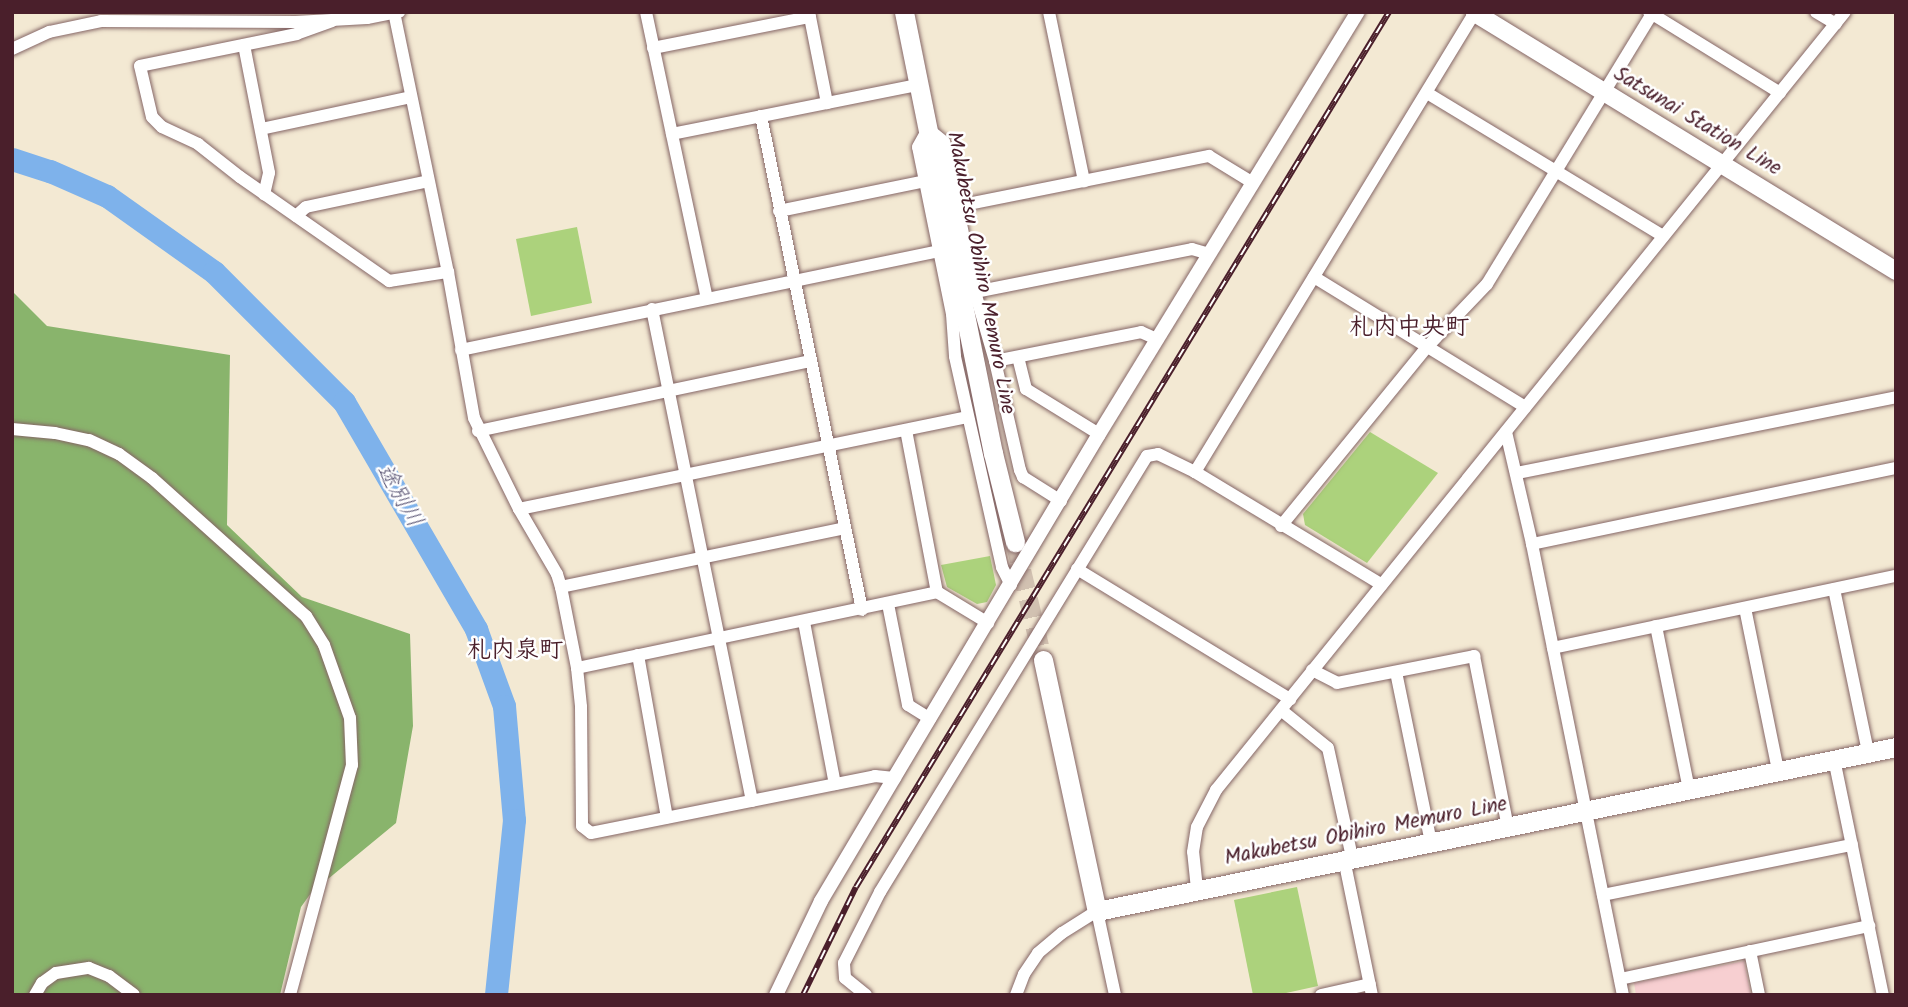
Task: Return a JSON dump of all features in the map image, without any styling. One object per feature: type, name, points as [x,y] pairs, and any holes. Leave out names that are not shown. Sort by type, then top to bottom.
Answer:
[{"type":"main road","name":"Makubetsu Obihiro Memuro Line","points":[[904,12],[993,453],[1015,542]]},
{"type":"main road","name":"Satsunai Station Line","points":[[1475,13],[1896,271]]},
{"type":"main road","points":[[1043,660],[1097,911]]},
{"type":"main road","name":"Makubetsu Obihiro Memuro Line","points":[[1097,911],[1896,747]]},
{"type":"street","points":[[646,12],[706,298]]},
{"type":"street","points":[[1049,12],[1084,181]]},
{"type":"street","points":[[776,995],[821,901],[1099,434],[1358,12]]},
{"type":"street","points":[[1816,12],[1836,24]]},
{"type":"street","points":[[1197,889],[1193,852],[1204,809],[1312,670],[1845,12]]},
{"type":"street","points":[[12,49],[61,28],[101,21],[332,21],[396,13],[478,431],[557,574],[561,587],[577,668],[581,707],[582,826],[591,833],[875,776],[894,778]]},
{"type":"street","points":[[1195,472],[1475,13]]},
{"type":"street","points":[[1281,526],[1427,347],[1487,285],[1651,13],[1780,93]]},
{"type":"street","points":[[653,48],[809,15],[827,103]]},
{"type":"street","points":[[332,21],[298,34],[140,66],[152,117],[162,127],[198,144],[264,194],[389,281],[448,272]]},
{"type":"street","points":[[244,45],[269,173],[264,194]]},
{"type":"street","points":[[672,134],[918,85]]},
{"type":"street","points":[[1427,93],[1663,236]]},
{"type":"street","points":[[261,129],[411,97]]},
{"type":"street","points":[[761,116],[862,610]]},
{"type":"street","points":[[1011,584],[1002,567],[954,356],[952,314],[918,147],[928,129],[944,142],[975,292],[995,361],[1020,470],[1023,477],[1061,501]]},
{"type":"street","points":[[958,206],[1209,156],[1253,183]]},
{"type":"street","points":[[296,216],[306,207],[428,181]]},
{"type":"street","points":[[779,211],[925,181]]},
{"type":"street","points":[[975,292],[1192,249],[1209,254]]},
{"type":"street","points":[[461,350],[939,251]]},
{"type":"street","points":[[1314,277],[1525,407]]},
{"type":"street","points":[[652,309],[752,801]]},
{"type":"street","points":[[995,361],[1140,331],[1157,339]]},
{"type":"street","points":[[1018,357],[1026,389],[1099,434]]},
{"type":"street","points":[[478,431],[810,361]]},
{"type":"street","points":[[1517,473],[1896,397]]},
{"type":"street","points":[[519,509],[966,418]]},
{"type":"street","points":[[12,429],[89,440],[119,454],[152,478],[306,616],[324,645],[350,718],[352,765],[290,995]]},
{"type":"street","points":[[906,430],[937,592]]},
{"type":"street","points":[[1506,432],[1532,544],[1623,995]]},
{"type":"street","points":[[866,995],[845,978],[844,963],[880,892],[1147,456],[1158,454],[1195,472],[1382,585]]},
{"type":"street","points":[[1532,544],[1896,468]]},
{"type":"street","points":[[561,587],[845,528]]},
{"type":"street","points":[[1077,569],[1286,704],[1328,748],[1371,990],[1321,995]]},
{"type":"street","points":[[1553,648],[1896,576]]},
{"type":"street","points":[[1834,589],[1868,752]]},
{"type":"street","points":[[577,668],[862,610],[937,592],[988,623]]},
{"type":"street","points":[[888,604],[908,705],[930,719]]},
{"type":"street","points":[[1745,608],[1778,770]]},
{"type":"street","points":[[804,622],[835,784]]},
{"type":"street","points":[[1656,626],[1689,789]]},
{"type":"street","points":[[638,655],[667,817]]},
{"type":"street","points":[[1312,670],[1337,683],[1474,656],[1508,827]]},
{"type":"street","points":[[1396,672],[1430,842]]},
{"type":"street","points":[[1834,760],[1883,995]]},
{"type":"street","points":[[1603,895],[1852,845]]},
{"type":"street","points":[[1016,995],[1024,974],[1038,953],[1062,933],[1097,911],[1115,995]]},
{"type":"street","points":[[1620,979],[1869,926]]},
{"type":"street","points":[[1749,951],[1759,995]]},
{"type":"street","points":[[34,995],[41,984],[56,973],[81,968],[109,976],[134,995]]},
{"type":"shaded area","points":[[1744,961],[1751,995],[1636,995],[1634,983]]},
{"type":"green space","points":[[577,227],[592,303],[531,316],[516,239]]},
{"type":"green space","points":[[12,291],[47,326],[230,355],[227,525],[302,597],[410,634],[413,726],[396,823],[311,893],[301,907],[280,995],[12,995]]},
{"type":"green space","points":[[1370,432],[1438,473],[1367,563],[1305,525],[1303,514]]},
{"type":"green space","points":[[990,556],[996,585],[987,602],[977,604],[947,587],[941,565]]},
{"type":"green space","points":[[1297,887],[1318,986],[1277,995],[1253,995],[1234,900]]},
{"type":"waterway","name":"途別川","points":[[12,159],[50,171],[107,196],[214,272],[344,402],[476,629],[504,706],[514,820],[496,995]]},
{"type":"tunnel","points":[[1015,542],[1043,660]]},
{"type":"railway","points":[[803,995],[856,887],[1389,12]]},
{"type":"district","name":"札内中央町","points":[[1409,328]]},
{"type":"district","name":"札内泉町","points":[[515,651]]}]
